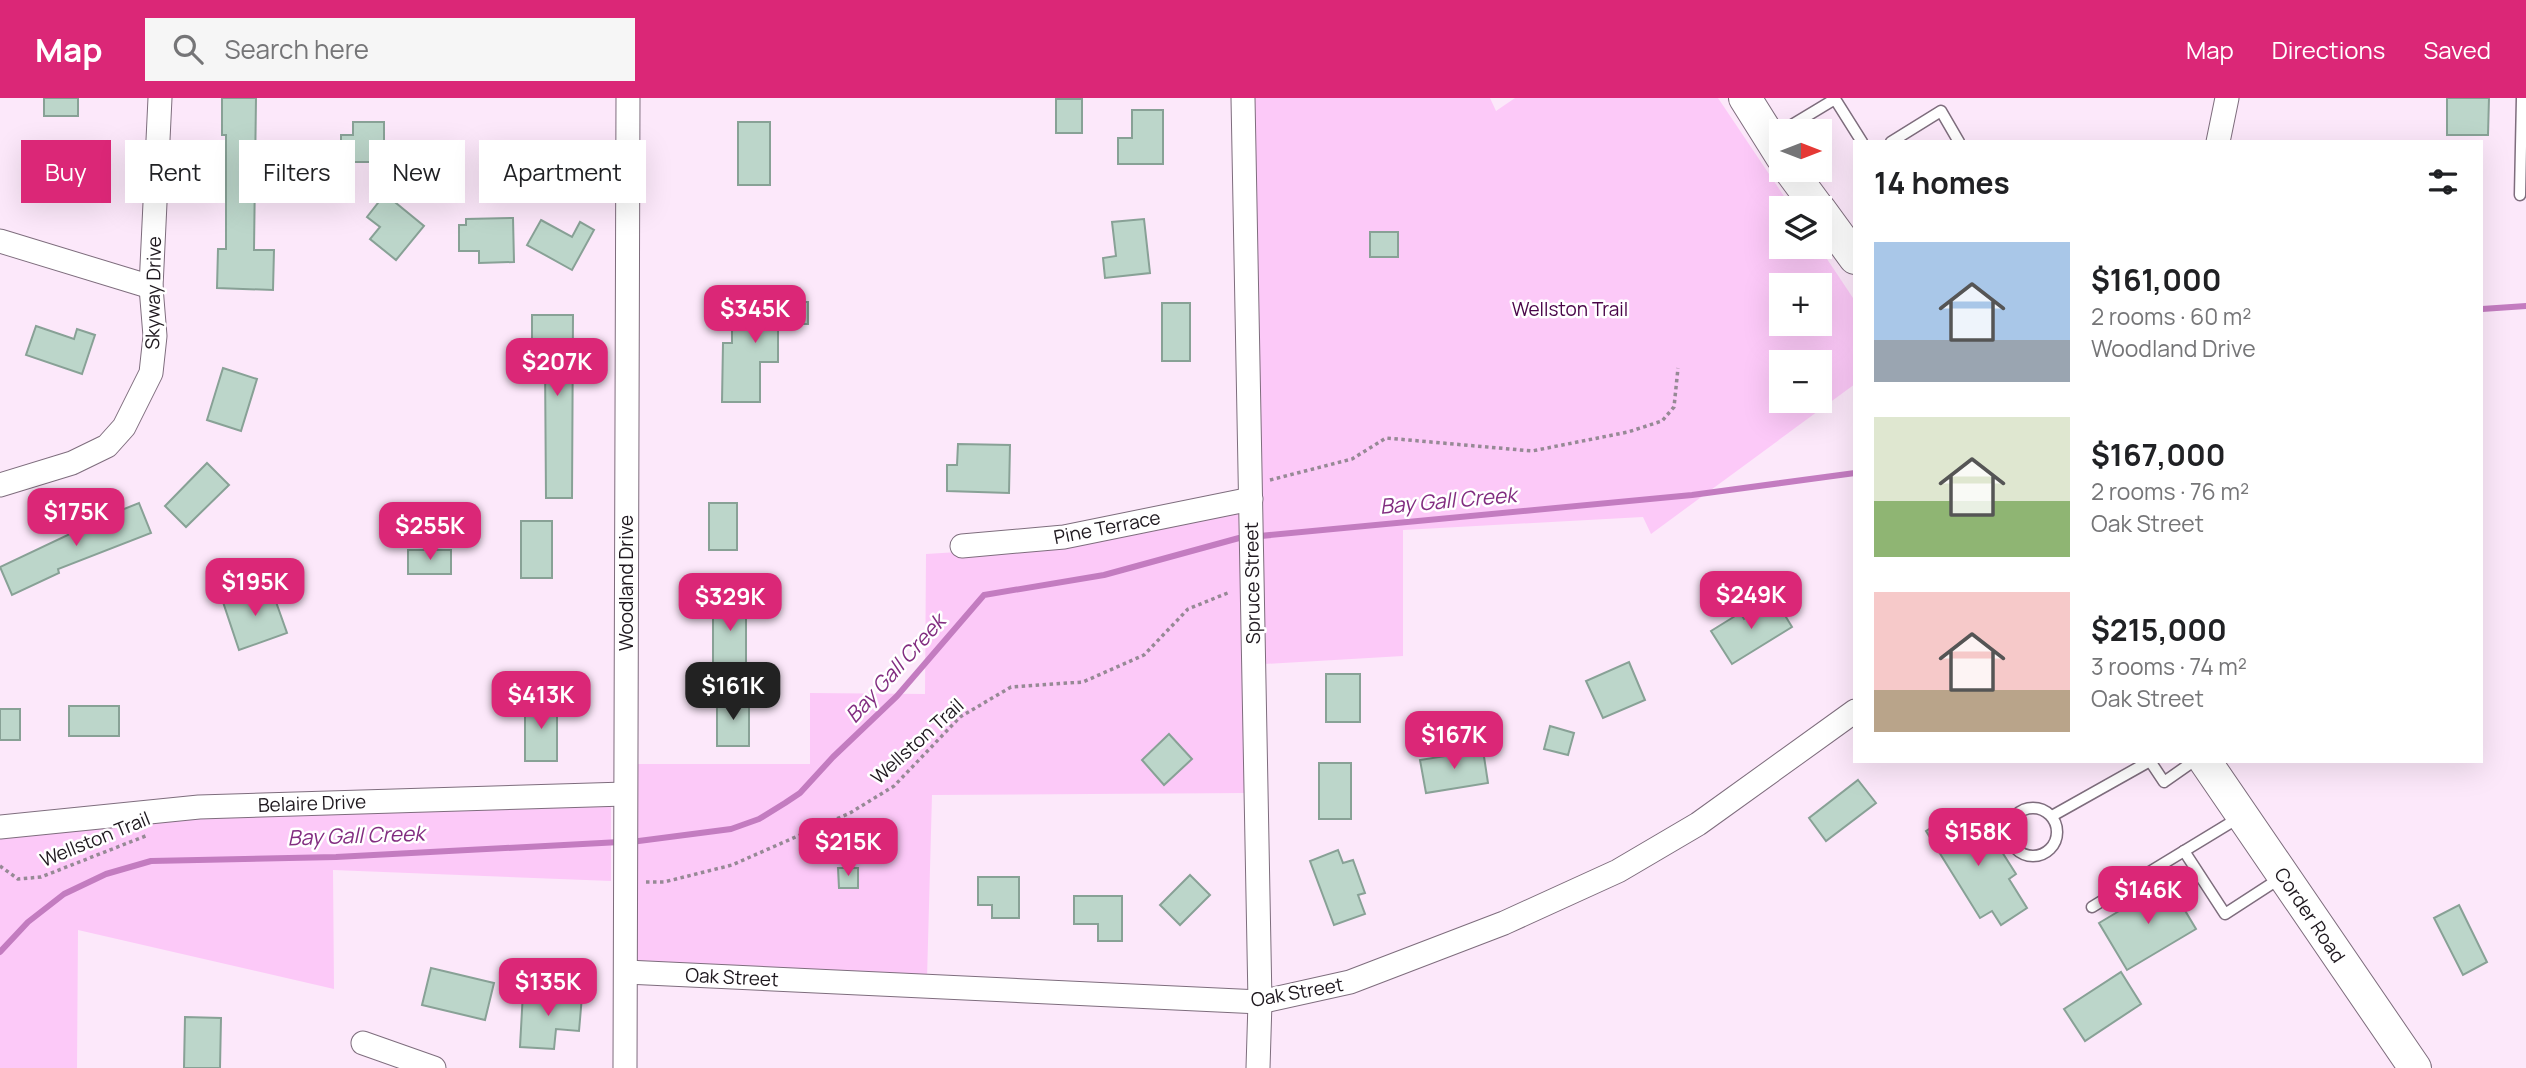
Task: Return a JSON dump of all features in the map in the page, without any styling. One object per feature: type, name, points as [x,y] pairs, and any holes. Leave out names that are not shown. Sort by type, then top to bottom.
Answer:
[{"type":"street","name":"Skyway Drive","points":[[0,485],[72,463],[107,446],[124,427],[151,373],[155,335],[151,287],[160,98]]},
{"type":"street","name":"Woodland Drive","points":[[628,98],[628,140]]},
{"type":"street","name":"Spruce Street","points":[[1243,98],[1260,1003],[1258,1068]]},
{"type":"street","points":[[1745,98],[1769,137]]},
{"type":"street","points":[[2218,140],[2227,98]]},
{"type":"street","name":"Woodland Drive","points":[[625,1068],[628,203]]},
{"type":"street","points":[[1832,225],[1848,244]]},
{"type":"street","points":[[0,241],[151,287]]},
{"type":"street","name":"Pine Terrace","points":[[962,546],[1064,537],[1251,498]]},
{"type":"street","name":"Oak Street","points":[[626,972],[1260,1003],[1350,982],[1504,923],[1618,871],[1698,824],[1853,712]]},
{"type":"street","name":"Corder Road","points":[[2206,763],[2415,1068]]},
{"type":"street","name":"Belaire Drive","points":[[0,827],[199,807],[625,794]]},
{"type":"street","points":[[363,1043],[434,1068]]},
{"type":"lane","points":[[2520,195],[2522,98]]},
{"type":"lane","points":[[1811,119],[1835,99],[1861,140]]},
{"type":"lane","points":[[1894,140],[1941,111],[1958,140]]},
{"type":"lane","points":[[2052,816],[2146,763]]},
{"type":"lane","points":[[2151,763],[2164,782],[2191,763]]},
{"type":"lane","points":[[2038,808],[2052,816],[2058,830],[2049,850],[2043,854],[2028,855],[2014,847],[2009,831],[2015,815],[2021,810],[2038,808]]},
{"type":"lane","points":[[2092,907],[2242,815]]},
{"type":"lane","points":[[2184,851],[2225,914],[2283,876]]},
{"type":"path","points":[[1251,498],[1305,473],[1352,459],[1386,438],[1532,450],[1628,432],[1662,421],[1674,407],[1678,368]]},
{"type":"path","name":"Wellston Trail","points":[[625,871],[664,882],[732,865],[850,813],[894,786],[960,717],[1011,687],[1083,682],[1144,655],[1188,609],[1251,575]]},
{"type":"path","name":"Wellston Trail","points":[[0,866],[18,879],[41,877],[151,833]]},
{"type":"green space","name":"Wellston Trail","points":[[1254,98],[1490,98],[1496,111],[1515,98],[1718,98],[1769,174],[1769,182],[1775,182],[1784,196],[1769,196],[1769,259],[1827,259],[1853,298],[1853,385],[1832,401],[1832,350],[1769,350],[1769,413],[1816,413],[1651,534],[1643,517],[1403,530],[1403,656],[1264,664]]},
{"type":"green space","points":[[1244,506],[1245,793],[932,795],[927,979],[636,965],[637,764],[810,764],[810,693],[925,694],[926,554],[1071,545]]},
{"type":"green space","points":[[611,804],[611,881],[333,870],[334,989],[78,930],[77,1068],[0,1068],[0,836],[212,817]]},
{"type":"building","points":[[44,98],[78,98],[78,116],[44,116]]},
{"type":"building","points":[[222,98],[256,98],[255,140],[239,140],[239,203],[255,203],[254,250],[274,250],[273,290],[217,288],[218,249],[226,249],[226,135],[222,135]]},
{"type":"building","points":[[2447,98],[2489,98],[2488,135],[2447,135]]},
{"type":"building","points":[[1056,99],[1082,99],[1082,133],[1056,133]]},
{"type":"building","points":[[1132,110],[1163,110],[1163,164],[1118,164],[1118,138],[1132,138]]},
{"type":"building","points":[[353,122],[384,122],[384,140],[369,140],[369,162],[355,162],[355,140],[341,140],[341,135],[353,135]]},
{"type":"building","points":[[738,122],[770,122],[770,185],[738,185]]},
{"type":"building","points":[[378,203],[396,203],[424,226],[396,260],[370,239],[380,227],[367,217]]},
{"type":"building","points":[[513,218],[514,262],[479,263],[479,251],[459,251],[459,225],[466,225],[466,219]]},
{"type":"building","points":[[1144,219],[1150,273],[1105,278],[1103,258],[1116,256],[1112,222]]},
{"type":"building","points":[[541,220],[572,237],[580,222],[594,230],[572,270],[527,245]]},
{"type":"building","points":[[1370,232],[1398,232],[1398,257],[1370,257]]},
{"type":"building","points":[[732,301],[808,302],[808,324],[778,324],[778,362],[760,362],[760,402],[722,402],[723,343],[732,343]]},
{"type":"building","points":[[1162,303],[1190,303],[1190,361],[1162,361]]},
{"type":"building","points":[[532,315],[573,315],[572,498],[546,498],[545,362],[532,362]]},
{"type":"building","points":[[36,326],[74,339],[77,329],[95,335],[82,374],[26,355]]},
{"type":"building","points":[[223,368],[257,379],[241,431],[207,420]]},
{"type":"building","points":[[958,444],[1010,445],[1009,493],[947,491],[947,465],[957,465]]},
{"type":"building","points":[[207,463],[229,485],[186,527],[165,506]]},
{"type":"building","points":[[139,503],[151,533],[58,569],[59,573],[12,595],[0,567],[70,534],[69,531]]},
{"type":"building","points":[[709,503],[737,503],[737,550],[709,550]]},
{"type":"building","points":[[521,521],[552,521],[552,578],[521,578]]},
{"type":"building","points":[[408,550],[451,550],[451,574],[408,574]]},
{"type":"building","points":[[270,585],[287,633],[239,650],[223,602]]},
{"type":"building","points":[[1775,599],[1792,627],[1732,664],[1711,631],[1740,613],[1744,619]]},
{"type":"building","points":[[713,602],[746,602],[746,664],[713,664]]},
{"type":"building","points":[[1629,662],[1645,700],[1603,718],[1586,681]]},
{"type":"building","points":[[1326,674],[1360,674],[1360,722],[1326,722]]},
{"type":"building","points":[[717,699],[749,699],[749,746],[717,746]]},
{"type":"building","points":[[525,701],[557,701],[557,761],[525,761]]},
{"type":"building","points":[[69,706],[119,706],[119,736],[69,736]]},
{"type":"building","points":[[0,709],[20,709],[20,740],[0,740]]},
{"type":"building","points":[[1550,726],[1574,733],[1568,755],[1544,749]]},
{"type":"building","points":[[1169,734],[1192,759],[1164,785],[1142,760]]},
{"type":"building","points":[[1483,750],[1488,783],[1426,793],[1420,760]]},
{"type":"building","points":[[1319,763],[1351,763],[1351,819],[1319,819]]},
{"type":"building","points":[[1858,780],[1876,803],[1826,841],[1809,818]]},
{"type":"building","points":[[1959,810],[1976,838],[1988,830],[2016,874],[2009,879],[2027,908],[2001,925],[1992,911],[1980,918],[1926,831]]},
{"type":"building","points":[[1338,850],[1343,863],[1353,860],[1365,893],[1358,895],[1365,914],[1334,925],[1310,861]]},
{"type":"building","points":[[838,868],[858,868],[858,888],[839,888]]},
{"type":"building","points":[[1190,875],[1210,895],[1180,925],[1160,905]]},
{"type":"building","points":[[978,877],[1019,877],[1019,918],[992,918],[992,905],[978,905]]},
{"type":"building","points":[[2168,882],[2196,929],[2127,970],[2099,923]]},
{"type":"building","points":[[1074,896],[1122,896],[1122,941],[1098,941],[1098,924],[1074,924]]},
{"type":"building","points":[[2459,905],[2487,962],[2463,975],[2434,918]]},
{"type":"building","points":[[431,968],[494,983],[485,1020],[422,1005]]},
{"type":"building","points":[[2121,972],[2141,1004],[2085,1041],[2064,1009]]},
{"type":"building","points":[[523,992],[582,996],[579,1031],[556,1029],[554,1049],[520,1047]]},
{"type":"building","points":[[185,1017],[221,1018],[220,1068],[184,1068]]},
{"type":"waterway","name":"Bay Gall Creek","points":[[2483,309],[2526,306]]},
{"type":"waterway","name":"Bay Gall Creek","points":[[631,842],[731,829],[759,819],[800,793],[833,757],[897,696],[984,595],[1104,575],[1239,538],[1692,495],[1853,473]]},
{"type":"waterway","name":"Bay Gall Creek","points":[[0,952],[28,922],[64,894],[106,874],[151,861],[336,857],[620,842]]}]
